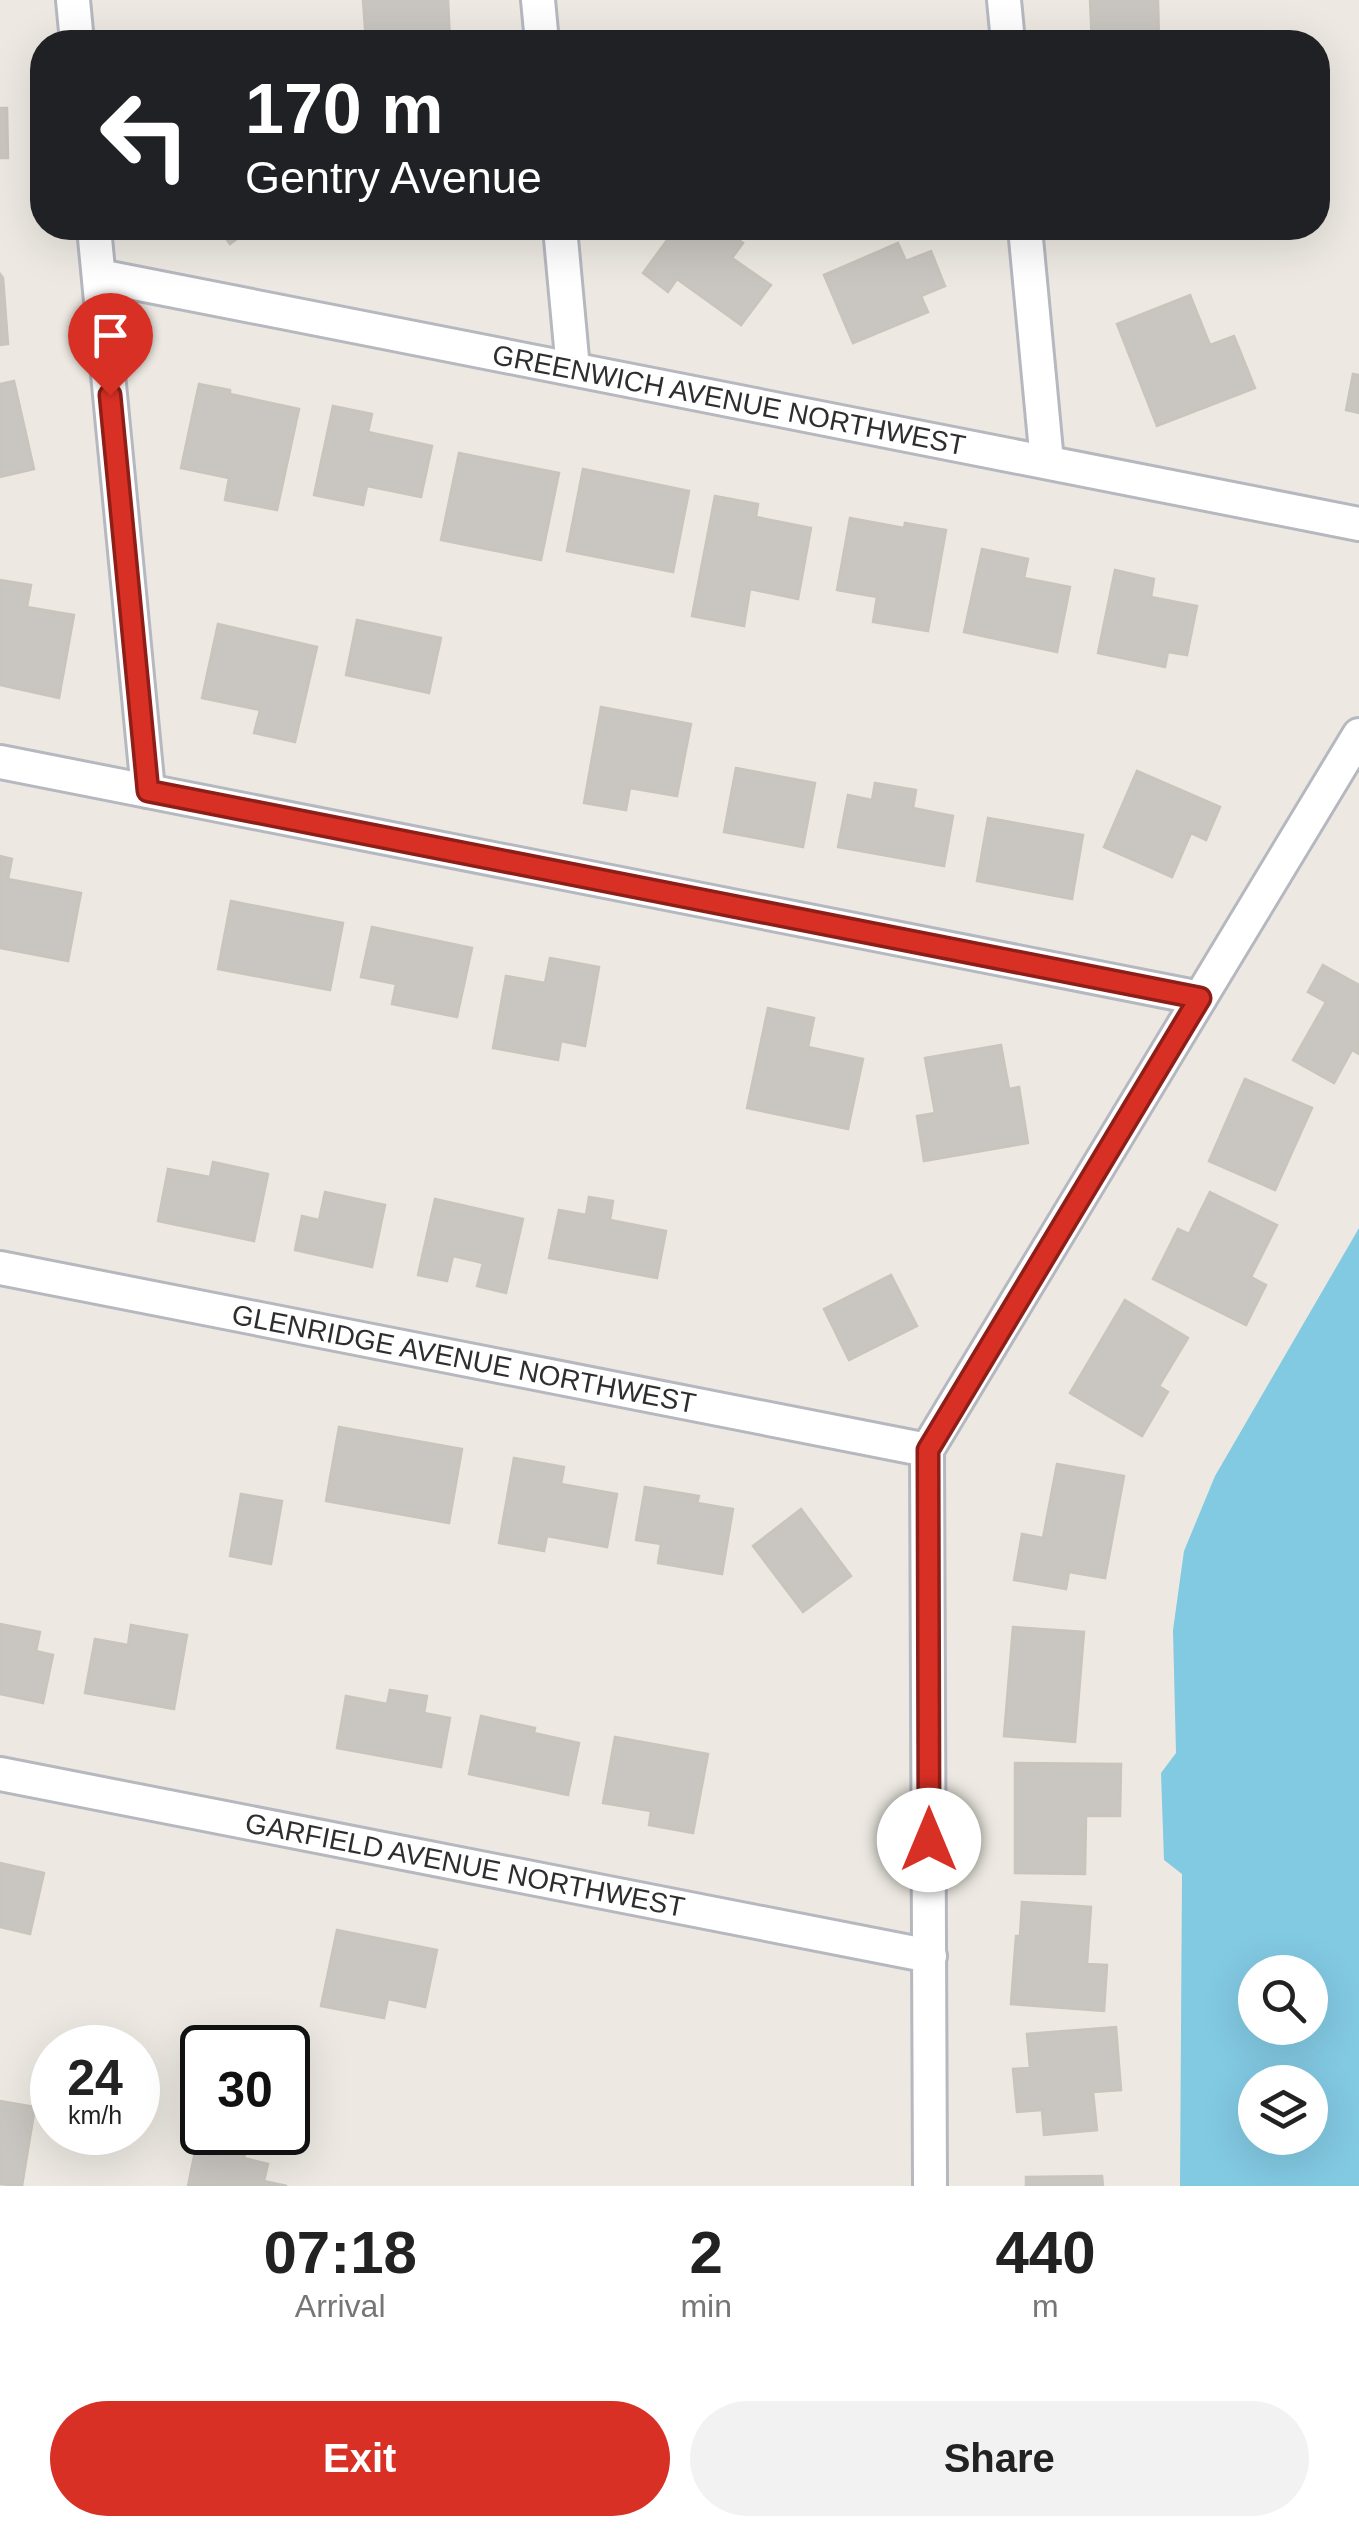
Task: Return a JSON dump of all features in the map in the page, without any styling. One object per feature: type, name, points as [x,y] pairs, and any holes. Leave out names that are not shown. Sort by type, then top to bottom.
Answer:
[{"type":"street","points":[[73,0],[76,30]]},
{"type":"street","points":[[538,0],[541,30]]},
{"type":"street","points":[[1004,0],[1007,30]]},
{"type":"street","points":[[95,240],[148,791]]},
{"type":"street","points":[[561,240],[573,369]]},
{"type":"street","points":[[1026,240],[1047,462]]},
{"type":"street","name":"GREENWICH AVENUE NORTHWEST","points":[[99,276],[1359,524]]},
{"type":"street","points":[[930,2186],[928,1450],[1359,735]]},
{"type":"street","points":[[0,762],[1200,998]]},
{"type":"street","name":"GLENRIDGE AVENUE NORTHWEST","points":[[0,1268],[928,1450]]},
{"type":"street","name":"GARFIELD AVENUE NORTHWEST","points":[[0,1774],[930,1956]]},
{"type":"water","points":[[1359,1228],[1359,2186],[1180,2186],[1182,1874],[1164,1860],[1161,1773],[1176,1753],[1173,1630],[1184,1551],[1215,1476]]},
{"type":"building","points":[[363,0],[448,0],[449,30],[365,30]]},
{"type":"building","points":[[1090,0],[1158,0],[1159,30],[1091,30]]},
{"type":"building","points":[[0,108],[7,108],[8,158],[0,158]]},
{"type":"building","points":[[667,240],[739,240],[743,243],[732,258],[771,285],[741,325],[677,279],[668,292],[643,273]]},
{"type":"building","points":[[898,243],[906,261],[931,251],[945,286],[921,296],[928,312],[853,343],[824,275]]},
{"type":"building","points":[[0,274],[8,344],[0,345]]},
{"type":"building","points":[[1190,295],[1210,345],[1234,336],[1255,388],[1157,426],[1117,324]]},
{"type":"building","points":[[1353,374],[1359,375],[1359,413],[1346,410]]},
{"type":"building","points":[[14,381],[34,469],[0,477],[0,384]]},
{"type":"building","points":[[199,384],[299,409],[277,510],[225,500],[229,478],[181,468]]},
{"type":"building","points":[[333,406],[372,414],[368,432],[432,446],[421,497],[367,486],[363,505],[314,495]]},
{"type":"building","points":[[459,453],[559,473],[541,560],[441,540]]},
{"type":"building","points":[[583,469],[689,491],[673,572],[567,551]]},
{"type":"building","points":[[715,496],[758,504],[756,517],[811,528],[798,599],[750,589],[744,626],[692,616]]},
{"type":"building","points":[[850,518],[904,528],[905,523],[946,530],[928,631],[873,622],[877,597],[837,590]]},
{"type":"building","points":[[982,549],[1028,559],[1024,578],[1070,587],[1057,652],[964,632]]},
{"type":"building","points":[[1115,570],[1154,579],[1151,597],[1197,606],[1187,655],[1168,652],[1165,667],[1098,653]]},
{"type":"building","points":[[0,580],[31,585],[27,607],[74,615],[59,698],[0,685]]},
{"type":"building","points":[[357,620],[441,638],[429,693],[346,675]]},
{"type":"building","points":[[218,624],[317,647],[295,742],[254,733],[260,710],[202,698]]},
{"type":"building","points":[[601,707],[691,724],[677,796],[630,788],[626,810],[584,803]]},
{"type":"building","points":[[736,768],[815,783],[803,847],[724,832]]},
{"type":"building","points":[[1137,771],[1220,807],[1206,840],[1191,833],[1172,877],[1104,847]]},
{"type":"building","points":[[875,783],[916,790],[913,808],[953,816],[944,866],[838,847],[848,795],[872,800]]},
{"type":"building","points":[[988,818],[1083,835],[1072,899],[977,881]]},
{"type":"building","points":[[0,856],[12,859],[8,879],[81,893],[68,961],[0,948]]},
{"type":"building","points":[[231,901],[343,923],[330,990],[218,969]]},
{"type":"building","points":[[372,927],[472,948],[457,1017],[392,1004],[396,984],[361,977]]},
{"type":"building","points":[[550,958],[599,967],[585,1046],[561,1041],[558,1060],[493,1048],[506,976],[545,983]]},
{"type":"building","points":[[1323,965],[1359,985],[1359,1054],[1352,1050],[1334,1083],[1293,1060],[1326,1002],[1308,992]]},
{"type":"building","points":[[768,1008],[814,1018],[808,1047],[863,1059],[848,1129],[747,1108]]},
{"type":"building","points":[[1001,1045],[1009,1089],[1019,1087],[1028,1143],[924,1161],[917,1116],[935,1113],[925,1058]]},
{"type":"building","points":[[1245,1079],[1312,1108],[1275,1190],[1209,1161]]},
{"type":"building","points":[[213,1162],[268,1174],[254,1241],[158,1221],[168,1169],[210,1177]]},
{"type":"building","points":[[325,1192],[385,1205],[372,1267],[295,1250],[302,1216],[319,1220]]},
{"type":"building","points":[[1210,1192],[1277,1225],[1251,1277],[1266,1285],[1246,1325],[1153,1279],[1178,1229],[1189,1234]]},
{"type":"building","points":[[589,1197],[613,1201],[610,1220],[666,1231],[657,1278],[549,1258],[559,1210],[586,1215]]},
{"type":"building","points":[[435,1199],[523,1219],[506,1293],[477,1286],[483,1263],[453,1256],[447,1281],[418,1275]]},
{"type":"building","points":[[891,1275],[917,1326],[849,1360],[824,1309]]},
{"type":"building","points":[[1125,1300],[1188,1338],[1159,1386],[1168,1392],[1142,1436],[1070,1393]]},
{"type":"building","points":[[339,1427],[462,1449],[449,1523],[326,1501]]},
{"type":"building","points":[[514,1458],[564,1467],[561,1484],[617,1494],[607,1547],[547,1536],[544,1551],[499,1543]]},
{"type":"building","points":[[1057,1464],[1124,1476],[1105,1578],[1069,1572],[1066,1589],[1014,1580],[1022,1534],[1043,1538]]},
{"type":"building","points":[[645,1487],[699,1496],[697,1503],[733,1509],[722,1574],[658,1563],[661,1544],[636,1540]]},
{"type":"building","points":[[241,1494],[282,1501],[271,1564],[230,1556]]},
{"type":"building","points":[[801,1509],[851,1576],[803,1612],[753,1546]]},
{"type":"building","points":[[0,1624],[40,1632],[36,1651],[53,1655],[43,1703],[0,1694]]},
{"type":"building","points":[[131,1625],[187,1635],[174,1709],[85,1693],[95,1639],[128,1645]]},
{"type":"building","points":[[1013,1627],[1084,1632],[1075,1742],[1004,1736]]},
{"type":"building","points":[[390,1690],[427,1696],[424,1713],[450,1718],[441,1767],[337,1748],[346,1696],[387,1704]]},
{"type":"building","points":[[481,1716],[579,1743],[568,1795],[469,1774]]},
{"type":"building","points":[[615,1737],[708,1754],[693,1833],[649,1825],[651,1811],[603,1803]]},
{"type":"building","points":[[1015,1763],[1121,1764],[1120,1816],[1086,1816],[1085,1874],[1015,1873]]},
{"type":"building","points":[[0,1863],[44,1873],[30,1934],[0,1927]]},
{"type":"building","points":[[1022,1902],[1091,1907],[1087,1964],[1107,1965],[1104,2011],[1011,2004]]},
{"type":"building","points":[[337,1930],[437,1950],[425,2007],[388,1999],[384,2018],[321,2006]]},
{"type":"building","points":[[1116,2027],[1121,2090],[1093,2092],[1097,2130],[1044,2135],[1042,2110],[1017,2112],[1013,2069],[1030,2068],[1027,2034]]},
{"type":"building","points":[[0,2101],[30,2106],[30,2137],[22,2186],[0,2184]]},
{"type":"building","points":[[194,2155],[245,2155],[244,2158],[268,2164],[264,2181],[287,2186],[188,2186]]},
{"type":"building","points":[[1102,2176],[1103,2186],[1026,2186],[1026,2177]]},
{"type":"route","points":[[110,395],[148,791],[1200,998],[928,1450],[929,1840]]}]
